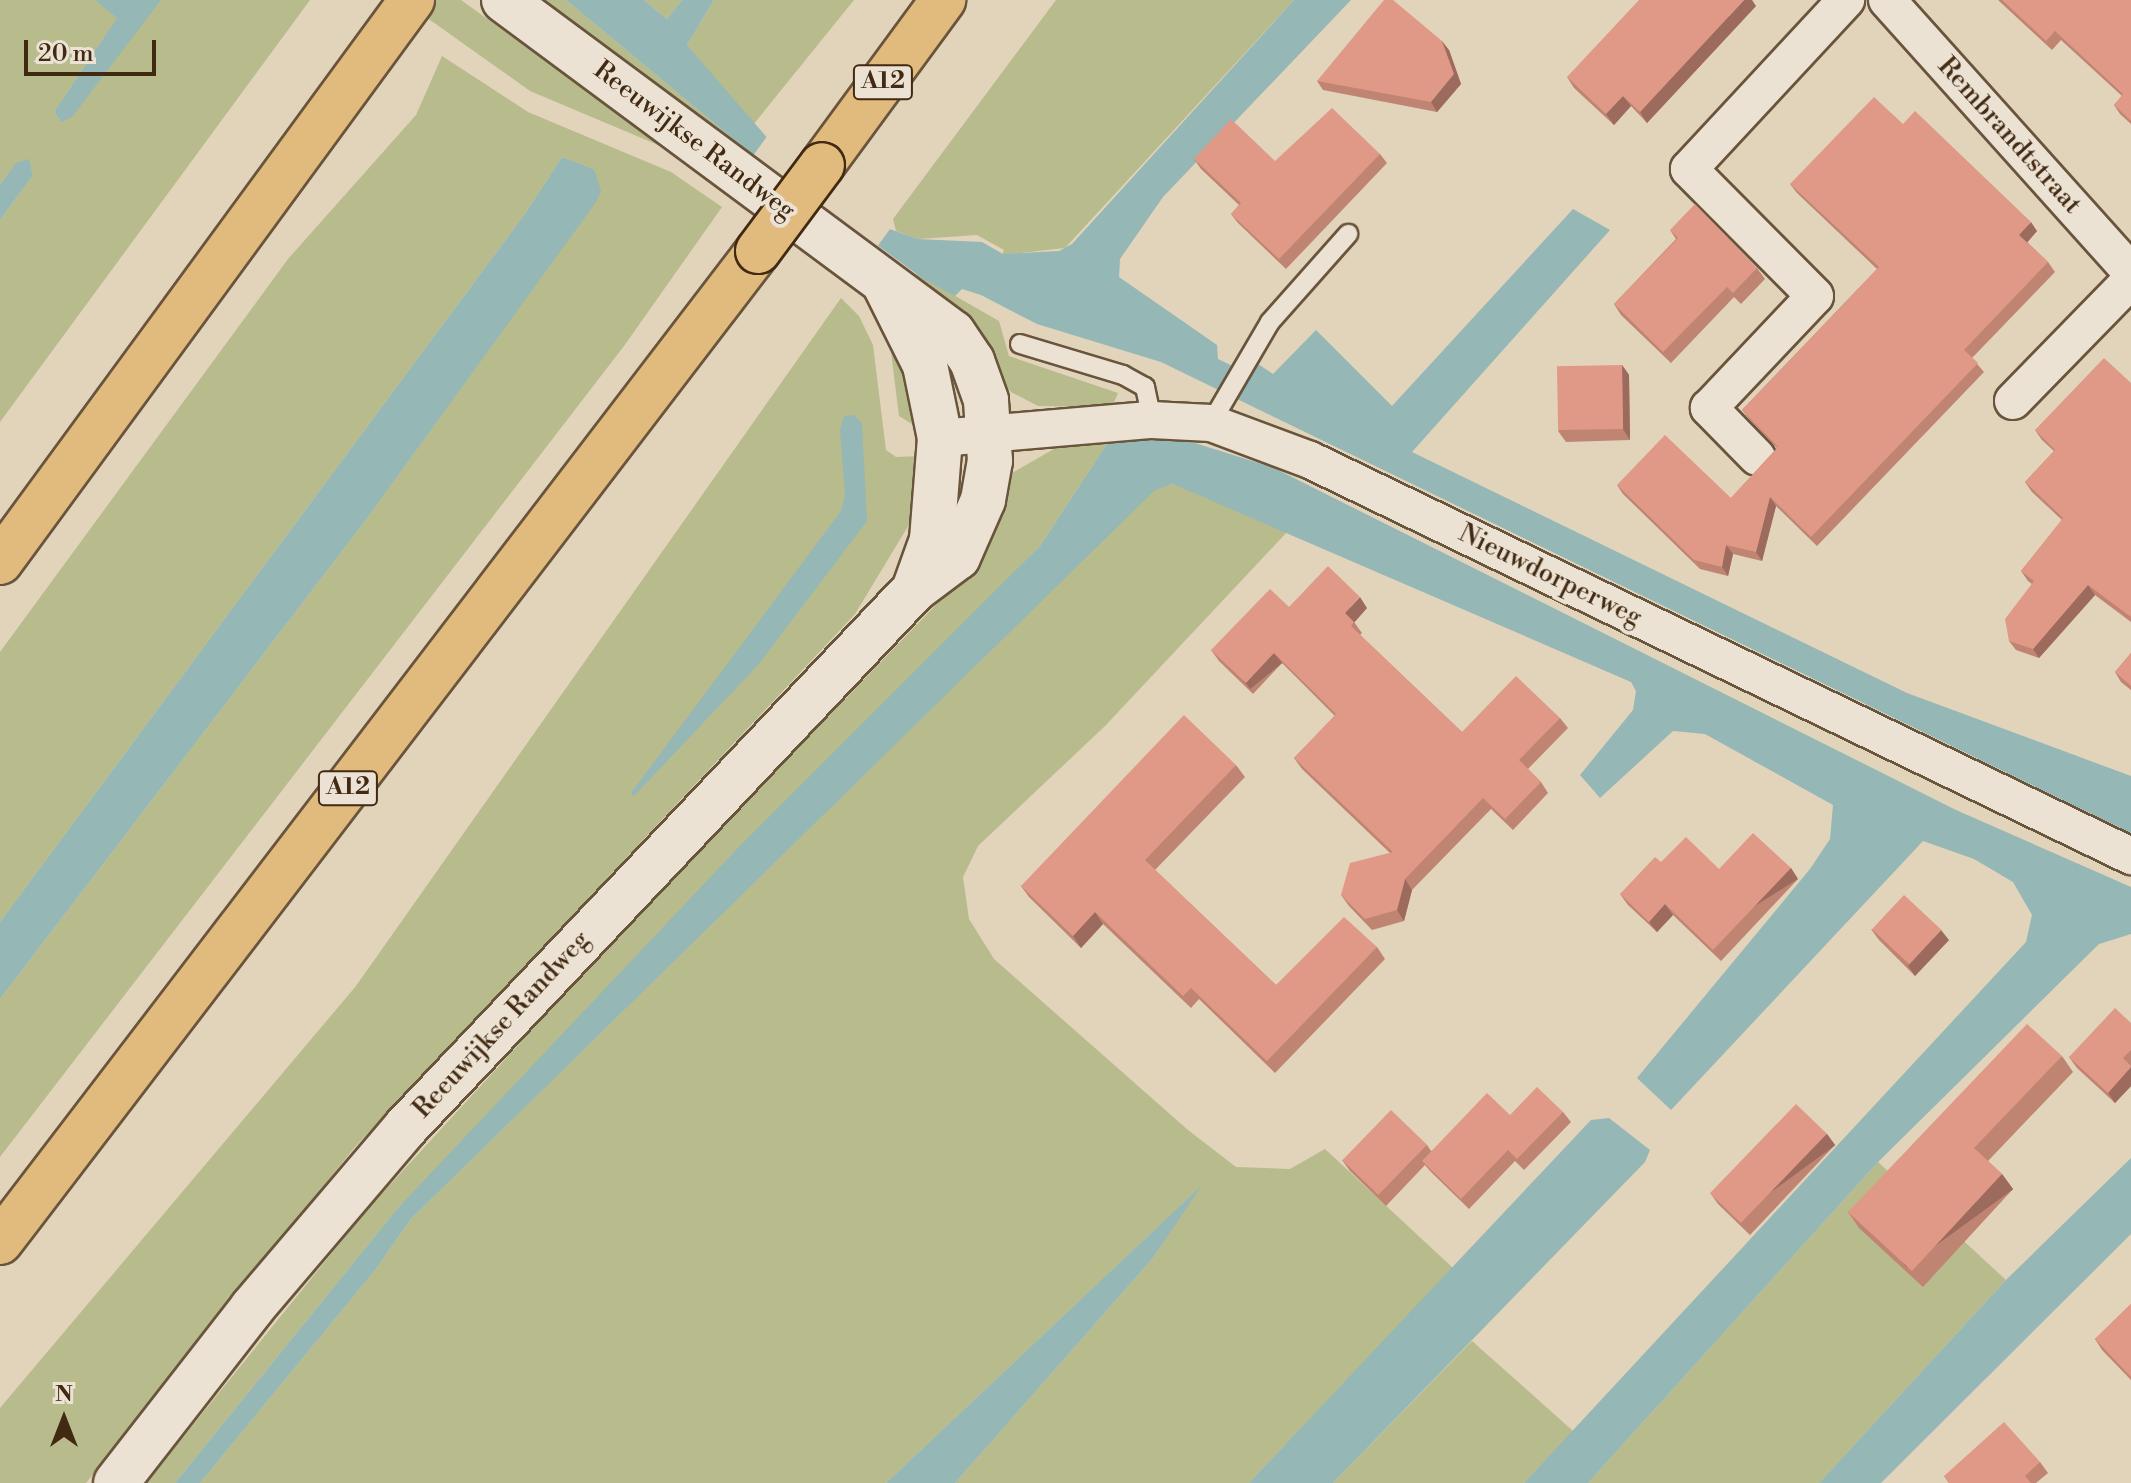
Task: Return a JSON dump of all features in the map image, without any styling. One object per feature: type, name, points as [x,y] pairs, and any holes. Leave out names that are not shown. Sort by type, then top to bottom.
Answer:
[{"type":"highway","points":[[0,562],[412,0]]},
{"type":"highway","name":"A12","points":[[0,1242],[758,251],[943,0]]},
{"type":"main road","name":"Reeuwijkse Randweg","points":[[116,1483],[243,1319],[406,1127],[914,590],[952,563],[970,534],[988,475],[989,435],[982,387],[957,337],[504,0]]},
{"type":"main road","name":"Reeuwijkse Randweg","points":[[884,283],[925,365],[940,438],[932,540],[914,590]]},
{"type":"street","points":[[1757,457],[1709,408],[1815,296],[1689,169],[1846,0]]},
{"type":"street","name":"Rembrandtstraat","points":[[1887,0],[2131,272]]},
{"type":"street","points":[[2013,401],[2131,280]]},
{"type":"street","name":"Nieuwdorperweg","points":[[940,438],[1214,417],[1310,460],[2131,856]]},
{"type":"lane","points":[[1214,417],[1270,322],[1348,234]]},
{"type":"lane","points":[[1020,344],[1123,375],[1145,387],[1152,420]]},
{"type":"green space","points":[[0,0],[95,0],[118,17],[54,112],[61,122],[161,0],[310,0],[0,422],[0,220],[33,175],[29,160],[16,164],[0,185]]},
{"type":"green space","points":[[402,0],[461,0],[670,150],[530,91]]},
{"type":"green space","points":[[540,0],[566,0],[743,147],[678,102]]},
{"type":"green space","points":[[644,0],[682,0],[667,19]]},
{"type":"green space","points":[[714,0],[854,0],[753,125],[687,45]]},
{"type":"green space","points":[[1056,0],[1294,0],[1065,248],[1002,255],[1004,250],[977,235],[918,239],[896,231],[893,219]]},
{"type":"green space","points":[[442,56],[528,112],[671,172],[722,207],[624,346],[0,1157],[0,999],[368,517],[599,196],[594,169],[562,157],[524,215],[0,922],[0,652],[288,259],[416,115]]},
{"type":"green space","points":[[915,273],[999,321],[1009,356],[1118,393],[1112,407],[1038,406],[1011,392]]},
{"type":"green space","points":[[841,298],[859,316],[873,345],[886,450],[896,457],[924,456],[910,523],[855,614],[354,1148],[86,1483],[0,1483],[0,1408],[356,986]]},
{"type":"green space","points":[[895,337],[920,429],[899,416],[891,352]]},
{"type":"green space","points":[[1108,442],[1040,546],[397,1209],[175,1483],[146,1483],[365,1212],[642,910],[954,586],[993,526],[1012,473],[1059,446]]},
{"type":"green space","points":[[1174,484],[1288,531],[1105,726],[978,846],[963,877],[969,919],[994,959],[1188,1130],[1236,1167],[1290,1169],[1325,1149],[1453,1268],[1249,1483],[955,1483],[1153,1258],[1199,1188],[886,1483],[200,1483],[376,1269],[410,1220],[1155,489]]},
{"type":"green space","points":[[1878,1162],[2006,1280],[1819,1483],[1588,1483]]},
{"type":"green space","points":[[1472,1341],[1573,1431],[1524,1483],[1333,1483]]},
{"type":"water","points":[[95,0],[161,0],[72,117],[61,122],[54,112],[117,18]]},
{"type":"water","points":[[566,0],[644,0],[667,19],[682,0],[714,0],[687,45],[777,149],[881,226],[918,239],[982,242],[1003,254],[1059,251],[1072,244],[1294,0],[1351,0],[1163,197],[1120,259],[1119,277],[1217,345],[1218,359],[1245,372],[1255,362],[1273,374],[1316,330],[1392,406],[1573,209],[1610,230],[1412,452],[1907,693],[2131,776],[2131,833],[1161,362],[1037,324],[981,295],[962,289],[955,296],[925,280],[743,147]]},
{"type":"water","points":[[562,157],[594,169],[601,191],[596,202],[368,517],[0,999],[0,922],[524,215]]},
{"type":"water","points":[[29,159],[33,175],[0,220],[0,185],[16,163]]},
{"type":"water","points":[[854,415],[862,424],[867,521],[759,664],[634,796],[631,793],[841,511],[845,494],[840,430],[844,416]]},
{"type":"water","points":[[1179,438],[1274,468],[1956,810],[2131,887],[2131,934],[2099,944],[1878,1162],[1588,1483],[1524,1483],[2026,942],[2032,915],[2013,882],[1974,859],[1923,841],[1671,1110],[1637,1078],[1810,869],[1830,839],[1833,805],[1705,734],[1673,731],[1600,798],[1580,775],[1633,710],[1636,691],[1631,682],[1173,484],[1155,490],[410,1220],[376,1269],[200,1483],[175,1483],[397,1209],[735,851],[1040,546],[1108,442]]},
{"type":"water","points":[[1609,1118],[1650,1150],[1645,1162],[1333,1483],[1249,1483],[1591,1120]]},
{"type":"water","points":[[2131,1158],[2131,1234],[1881,1483],[1819,1483],[2006,1280]]},
{"type":"water","points":[[1202,1185],[1153,1258],[955,1483],[886,1483]]},
{"type":"pier","points":[[768,135],[893,226],[876,249],[751,158]]},
{"type":"building","points":[[1384,0],[1393,0],[1442,41],[1454,74],[1431,102],[1317,81]]},
{"type":"building","points":[[1639,0],[1744,0],[1640,112],[1623,96],[1606,114],[1567,77]]},
{"type":"building","points":[[2002,0],[2131,0],[2131,121],[2114,105],[2123,94],[2055,31],[2046,41]]},
{"type":"building","points":[[1874,97],[1903,124],[1915,111],[2031,222],[2019,235],[2048,262],[1964,350],[1978,363],[1811,537],[1770,497],[1756,552],[1726,545],[1722,567],[1694,560],[1617,485],[1665,435],[1731,498],[1778,447],[1742,410],[1879,267],[1790,184]]},
{"type":"building","points":[[1332,108],[1380,154],[1279,259],[1231,214],[1241,203],[1194,159],[1231,119],[1275,161]]},
{"type":"building","points":[[1695,204],[1757,268],[1733,293],[1727,287],[1663,352],[1614,304],[1678,238],[1670,230]]},
{"type":"building","points":[[2104,358],[2131,383],[2131,617],[2088,585],[2033,649],[2009,641],[2005,619],[2034,581],[2021,571],[2063,518],[2025,482],[2055,450],[2035,430]]},
{"type":"building","points":[[1622,365],[1623,429],[1558,430],[1557,366]]},
{"type":"building","points":[[1328,566],[1360,597],[1345,613],[1354,622],[1351,626],[1462,732],[1516,676],[1560,718],[1519,760],[1541,782],[1505,819],[1483,798],[1405,879],[1397,910],[1365,919],[1341,895],[1350,863],[1393,852],[1294,758],[1336,714],[1274,653],[1246,683],[1211,650],[1270,589],[1289,607]]},
{"type":"building","points":[[2131,653],[2131,686],[2115,672]]},
{"type":"building","points":[[1184,715],[1236,765],[1145,860],[1276,985],[1344,917],[1377,947],[1267,1061],[1191,988],[1183,996],[1095,912],[1073,936],[1021,886]]},
{"type":"building","points":[[1753,833],[1791,868],[1713,950],[1665,904],[1649,922],[1620,894],[1655,857],[1661,862],[1686,837],[1719,869]]},
{"type":"building","points":[[1904,895],[1941,930],[1909,964],[1872,929]]},
{"type":"building","points":[[2115,1008],[2131,1023],[2131,1050],[2123,1058],[2131,1067],[2108,1093],[2069,1057]]},
{"type":"building","points":[[2027,1024],[2062,1056],[1974,1148],[2002,1174],[1912,1271],[1848,1212]]},
{"type":"building","points":[[1537,1087],[1563,1112],[1517,1159],[1508,1150],[1461,1199],[1422,1161],[1487,1093],[1510,1115]]},
{"type":"building","points":[[1796,1104],[1827,1134],[1741,1223],[1710,1193]]},
{"type":"building","points":[[1391,1110],[1427,1145],[1378,1195],[1342,1160]]},
{"type":"building","points":[[2131,1304],[2131,1377],[2095,1339]]},
{"type":"building","points":[[2004,1422],[2040,1462],[2025,1476],[2031,1483],[1950,1483],[1944,1476]]}]
